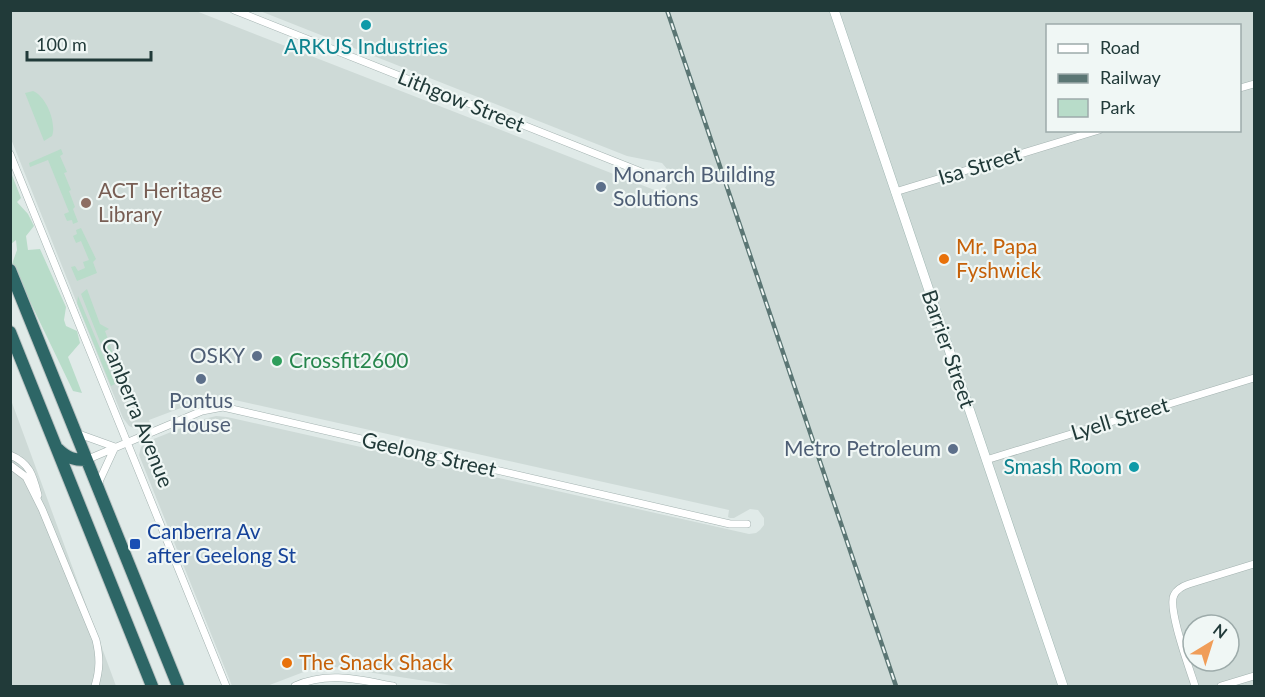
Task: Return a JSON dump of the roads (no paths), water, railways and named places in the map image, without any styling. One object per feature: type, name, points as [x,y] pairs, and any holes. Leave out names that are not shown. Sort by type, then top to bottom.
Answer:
[{"type":"highway","points":[[10,270],[178,687]]},
{"type":"highway","points":[[10,332],[152,686]]},
{"type":"highway","points":[[56,447],[65,456],[74,460],[86,460]]},
{"type":"highway","points":[[76,497],[74,477],[77,469],[86,460]]},
{"type":"highway","points":[[163,649],[172,687]]},
{"type":"street","name":"Barrier Street","points":[[834,10],[1063,687]]},
{"type":"street","name":"Lithgow Street","points":[[236,11],[654,177]]},
{"type":"street","name":"Isa Street","points":[[895,192],[1092,132]]},
{"type":"street","name":"Canberra Avenue","points":[[10,154],[226,687]]},
{"type":"street","name":"Lyell Street","points":[[986,460],[1254,378]]},
{"type":"street","name":"Geelong Street","points":[[86,460],[202,411],[223,407],[730,524],[747,524]]},
{"type":"street","points":[[76,433],[115,447]]},
{"type":"street","name":"Canberra Avenue","points":[[97,486],[115,447]]},
{"type":"street","points":[[10,455],[25,464],[32,472],[42,509]]},
{"type":"street","points":[[10,465],[26,477],[42,509],[96,640],[100,655],[100,670],[95,687]]},
{"type":"street","points":[[1195,687],[1173,611],[1174,595],[1188,584],[1254,564]]},
{"type":"street","points":[[296,687],[307,681],[340,676],[393,687]]},
{"type":"street","points":[[1221,687],[1254,676]]},
{"type":"railway","points":[[667,10],[896,686]]},
{"type":"place","name":"ARKUS Industries","points":[[366,25]]},
{"type":"place","name":"Monarch Building Solutions","points":[[601,187]]},
{"type":"place","name":"ACT Heritage Library","points":[[86,203]]},
{"type":"place","name":"Mr. Papa Fyshwick","points":[[944,259]]},
{"type":"place","name":"OSKY","points":[[257,356]]},
{"type":"place","name":"Crossfit2600","points":[[277,361]]},
{"type":"place","name":"Pontus House","points":[[201,379]]},
{"type":"place","name":"Metro Petroleum","points":[[953,449]]},
{"type":"place","name":"Smash Room","points":[[1134,467]]},
{"type":"place","name":"Canberra Av after Geelong St","points":[[135,544]]},
{"type":"place","name":"The Snack Shack","points":[[287,663]]}]
